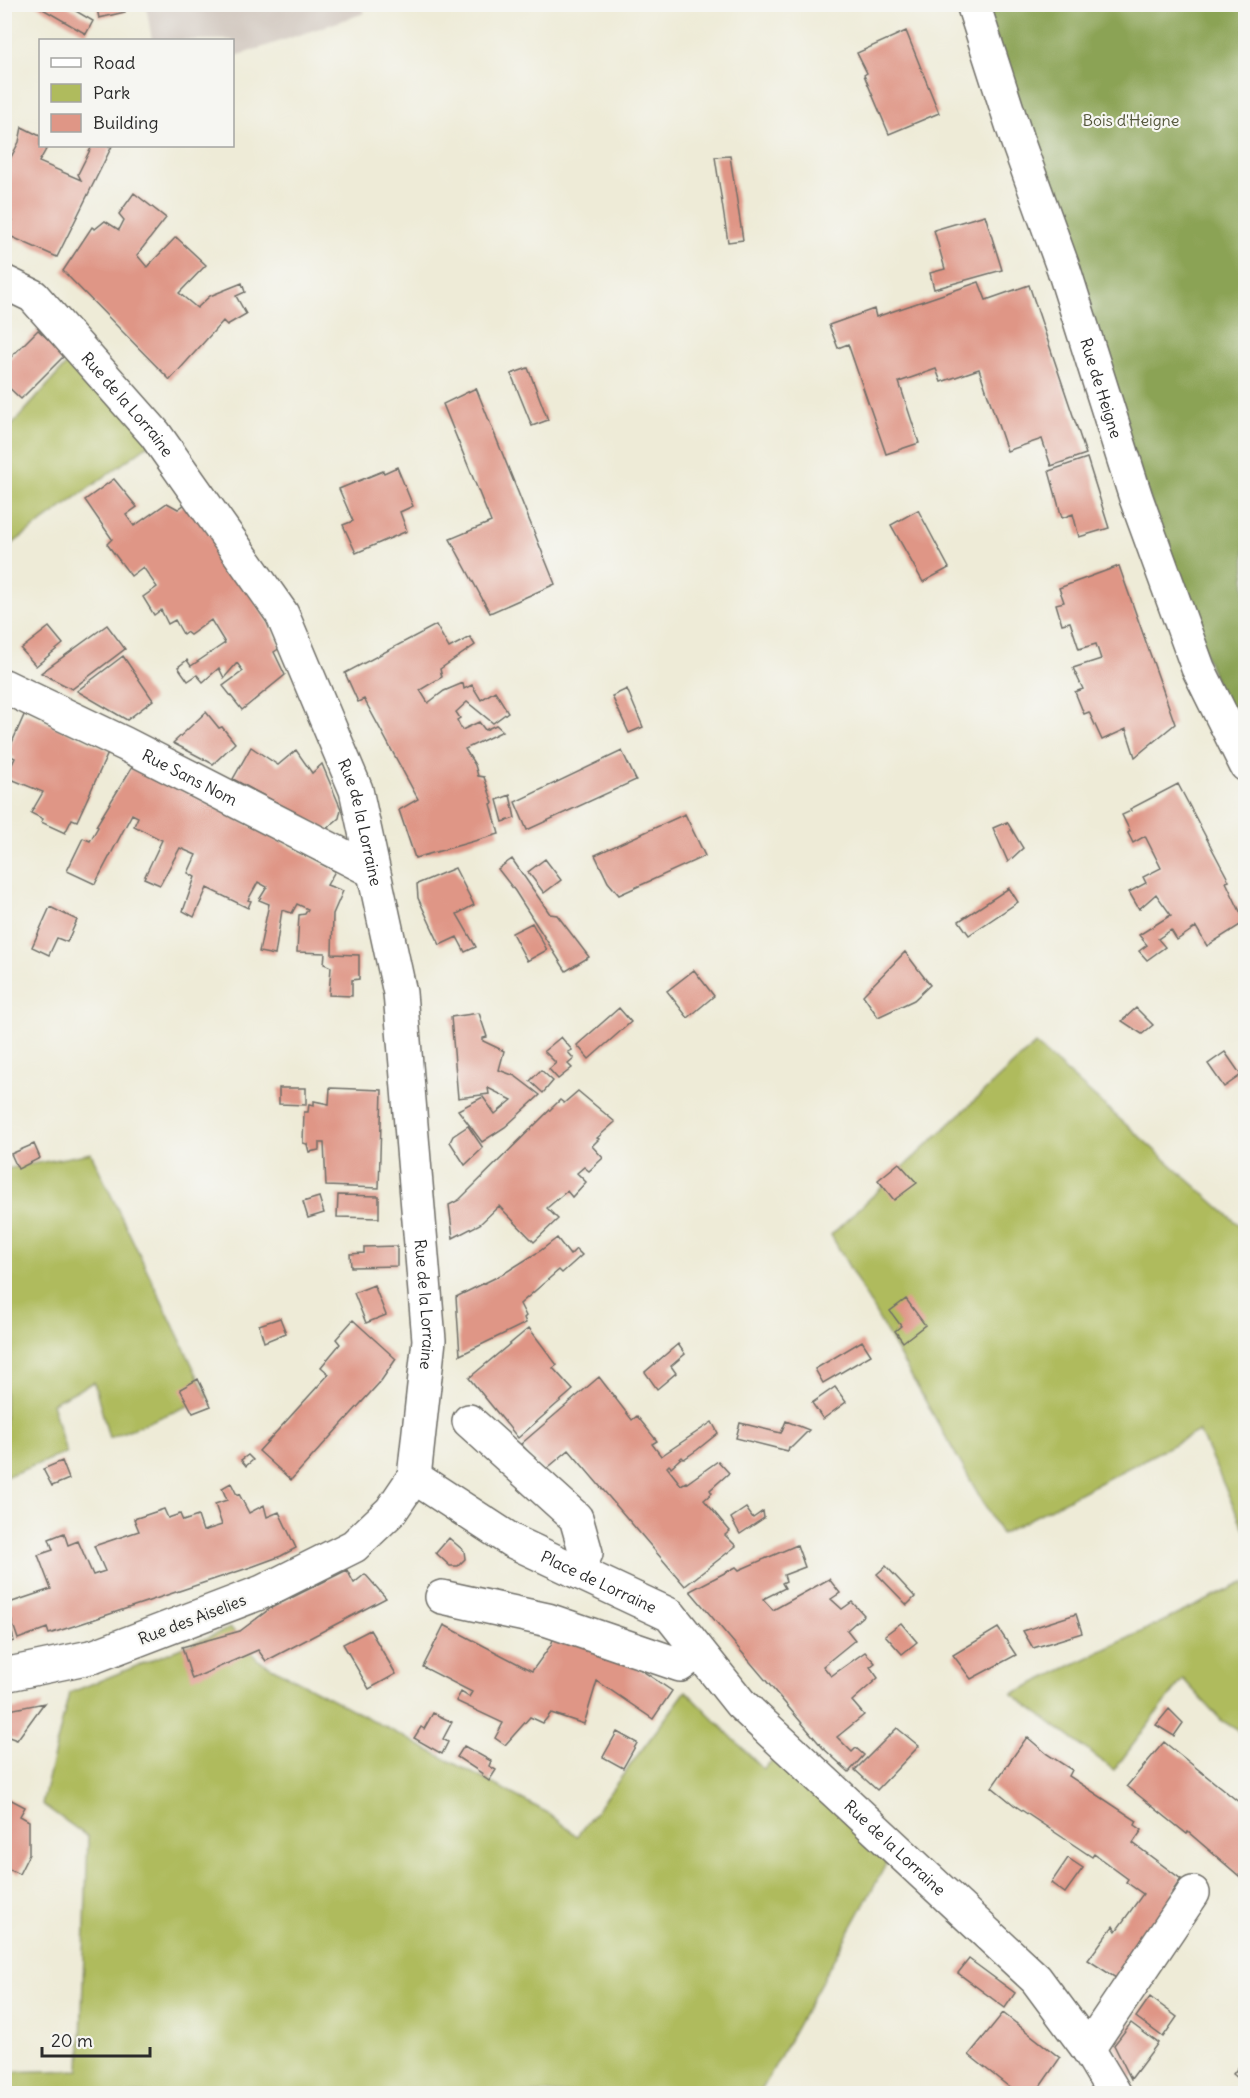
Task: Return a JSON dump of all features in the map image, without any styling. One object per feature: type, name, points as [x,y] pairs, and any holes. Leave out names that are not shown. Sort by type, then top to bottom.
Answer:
[{"type":"street","name":"Rue de Heigne","points":[[973,4],[1017,140],[1064,270],[1136,498],[1197,668],[1245,765]]},
{"type":"street","name":"Rue de la Lorraine","points":[[4,282],[33,296],[155,434],[282,614],[356,790],[400,993],[429,1340],[414,1477]]},
{"type":"street","name":"Rue Sans Nom","points":[[4,686],[125,744],[373,871]]},
{"type":"street","points":[[469,1421],[576,1518],[586,1553],[576,1571]]},
{"type":"street","name":"Rue des Aiselies","points":[[4,1675],[95,1656],[262,1592],[354,1546],[391,1511],[414,1477]]},
{"type":"street","name":"Place de Lorraine","points":[[414,1477],[512,1541],[670,1615],[698,1651]]},
{"type":"street","points":[[442,1597],[548,1620],[680,1665],[698,1651]]},
{"type":"street","name":"Rue de la Lorraine","points":[[698,1651],[740,1703],[1036,1979],[1088,2049],[1115,2094]]},
{"type":"street","points":[[1088,2049],[1193,1893]]},
{"type":"shaded area","points":[[146,5],[361,5],[365,13],[234,57],[234,39],[152,39]]},
{"type":"green space","name":"Bois d'Heigne","points":[[973,5],[1245,5],[1245,765]]},
{"type":"green space","points":[[80,349],[158,438],[5,549],[5,433]]},
{"type":"green space","points":[[1035,1044],[1245,1230],[1245,1531],[1199,1431],[1001,1534],[831,1235]]},
{"type":"green space","points":[[91,1153],[208,1398],[109,1438],[94,1382],[52,1403],[66,1453],[5,1477],[5,1169]]},
{"type":"green space","points":[[1245,1582],[1245,1735],[1221,1720],[1183,1679],[1114,1770],[1012,1694]]},
{"type":"green space","points":[[231,1628],[258,1660],[548,1813],[577,1836],[686,1691],[763,1769],[787,1747],[895,1848],[760,2093],[5,2094],[4,2072],[80,2070],[88,1837],[42,1804],[69,1693]]},
{"type":"building","points":[[34,4],[64,4],[93,21],[86,34]]},
{"type":"building","points":[[96,4],[123,4],[125,12],[99,18]]},
{"type":"building","points":[[906,31],[939,113],[889,134],[864,75],[867,73],[857,53]]},
{"type":"building","points":[[22,127],[39,136],[39,147],[47,147],[39,162],[81,180],[78,174],[92,147],[112,147],[57,257],[5,234],[12,221],[4,218],[4,157],[10,159],[19,142]]},
{"type":"building","points":[[730,156],[743,240],[728,242],[715,157]]},
{"type":"building","points":[[134,193],[166,218],[137,255],[147,267],[176,237],[206,265],[179,293],[197,308],[210,296],[242,283],[245,292],[236,296],[246,314],[227,325],[223,321],[170,380],[63,271],[92,227],[95,229],[105,221],[119,230],[124,220],[119,214]]},
{"type":"building","points":[[985,215],[1002,270],[934,289],[930,273],[945,269],[934,230]]},
{"type":"building","points":[[979,282],[986,300],[1029,285],[1086,454],[1051,466],[1042,439],[1007,451],[979,369],[941,382],[936,369],[899,382],[919,443],[886,454],[848,344],[838,348],[829,325],[874,309],[876,317]]},
{"type":"building","points":[[38,330],[65,355],[21,399],[4,383],[4,364]]},
{"type":"building","points":[[528,368],[548,420],[532,426],[511,374]]},
{"type":"building","points":[[476,388],[555,584],[490,613],[450,539],[491,522],[443,404]]},
{"type":"building","points":[[1087,458],[1109,528],[1079,537],[1073,514],[1062,518],[1049,471]]},
{"type":"building","points":[[397,467],[413,506],[400,512],[407,531],[356,553],[343,525],[353,521],[339,489]]},
{"type":"building","points":[[114,479],[137,507],[126,515],[134,526],[167,503],[178,509],[188,502],[242,579],[268,623],[280,648],[274,652],[285,675],[242,710],[223,686],[243,671],[237,663],[224,678],[219,668],[203,682],[197,675],[188,681],[178,667],[187,660],[191,666],[225,643],[211,620],[190,635],[186,632],[183,634],[175,620],[168,624],[161,610],[154,615],[143,597],[157,587],[143,567],[131,576],[107,544],[112,539],[85,500]]},
{"type":"building","points":[[918,510],[949,568],[923,582],[891,525]]},
{"type":"building","points":[[1119,566],[1175,724],[1135,757],[1126,729],[1102,740],[1089,712],[1084,714],[1075,692],[1083,689],[1073,668],[1101,659],[1096,644],[1079,649],[1070,622],[1062,624],[1056,604],[1064,602],[1059,588]]},
{"type":"building","points":[[107,625],[125,649],[72,689],[41,673]]},
{"type":"building","points":[[436,625],[449,648],[470,637],[475,645],[440,669],[442,677],[420,690],[428,703],[444,691],[463,683],[464,689],[472,685],[481,700],[495,691],[508,712],[493,723],[467,702],[456,712],[460,718],[457,720],[462,730],[479,722],[485,730],[496,725],[503,731],[465,749],[475,765],[478,776],[484,777],[493,803],[491,804],[499,834],[415,858],[399,810],[418,799],[364,699],[358,702],[345,673]]},
{"type":"building","points":[[49,627],[63,644],[36,666],[21,649]]},
{"type":"building","points":[[123,656],[153,700],[127,720],[77,691]]},
{"type":"building","points":[[627,689],[643,727],[629,733],[612,696]]},
{"type":"building","points":[[206,712],[235,743],[213,764],[173,743]]},
{"type":"building","points":[[25,713],[109,751],[77,821],[72,819],[65,833],[41,822],[43,819],[31,813],[43,792],[6,777],[15,758],[7,754]]},
{"type":"building","points":[[251,747],[278,765],[296,750],[312,773],[322,764],[341,809],[339,818],[326,829],[233,779]]},
{"type":"building","points":[[622,751],[636,780],[527,830],[515,802]]},
{"type":"building","points":[[134,764],[335,871],[327,885],[343,891],[333,914],[332,954],[359,955],[359,979],[352,980],[352,996],[329,995],[331,967],[324,964],[325,953],[297,952],[299,915],[305,914],[308,909],[297,904],[292,913],[282,910],[275,955],[259,952],[269,904],[259,900],[267,887],[258,882],[248,900],[251,901],[248,908],[207,888],[194,917],[183,911],[195,877],[188,873],[196,855],[180,848],[160,885],[144,878],[162,840],[134,826],[138,817],[132,814],[95,884],[67,871],[83,838],[90,841],[98,827],[96,826]]},
{"type":"building","points":[[1178,784],[1229,881],[1226,882],[1245,922],[1207,946],[1196,927],[1177,940],[1171,930],[1158,939],[1165,947],[1147,960],[1139,951],[1147,945],[1139,935],[1171,915],[1156,894],[1139,909],[1129,892],[1146,883],[1143,877],[1161,868],[1145,836],[1133,843],[1122,815]]},
{"type":"building","points":[[510,795],[515,818],[503,822],[497,800]]},
{"type":"building","points":[[685,814],[705,856],[619,895],[608,882],[595,855]]},
{"type":"building","points":[[1007,822],[1023,848],[1008,862],[993,828]]},
{"type":"building","points":[[512,859],[550,914],[557,915],[589,957],[566,971],[515,891],[498,869]]},
{"type":"building","points":[[545,859],[561,880],[544,893],[528,872]]},
{"type":"building","points":[[455,868],[474,905],[457,914],[476,947],[465,952],[457,937],[440,945],[418,898],[417,884]]},
{"type":"building","points":[[1009,888],[1018,902],[969,935],[959,921]]},
{"type":"building","points":[[50,907],[77,920],[67,942],[57,938],[49,955],[32,947]]},
{"type":"building","points":[[532,923],[547,950],[527,961],[512,933]]},
{"type":"building","points":[[905,952],[930,985],[914,1000],[878,1017],[863,995]]},
{"type":"building","points":[[694,970],[714,996],[688,1018],[667,991]]},
{"type":"building","points":[[619,1008],[631,1022],[589,1059],[577,1045]]},
{"type":"building","points":[[1136,1008],[1153,1025],[1142,1034],[1122,1021]]},
{"type":"building","points":[[479,1013],[487,1037],[483,1038],[483,1041],[504,1051],[499,1070],[515,1076],[540,1095],[505,1127],[482,1142],[458,1110],[483,1097],[495,1114],[512,1100],[488,1088],[489,1094],[458,1098],[451,1017]]},
{"type":"building","points":[[561,1037],[572,1050],[568,1052],[574,1059],[568,1064],[572,1068],[558,1079],[549,1069],[556,1063],[544,1051]]},
{"type":"building","points":[[1225,1052],[1241,1075],[1224,1087],[1208,1064]]},
{"type":"building","points":[[541,1070],[553,1081],[543,1093],[530,1081]]},
{"type":"building","points":[[279,1088],[306,1088],[306,1105],[279,1104]]},
{"type":"building","points":[[330,1088],[382,1090],[379,1188],[326,1186],[324,1143],[319,1143],[319,1150],[309,1152],[307,1144],[303,1143],[304,1112],[308,1112],[309,1104],[314,1105],[314,1101],[329,1104]]},
{"type":"building","points":[[578,1091],[615,1122],[597,1138],[599,1139],[592,1146],[603,1158],[589,1171],[584,1167],[577,1173],[586,1182],[572,1197],[567,1191],[547,1208],[558,1219],[534,1242],[499,1206],[480,1224],[453,1238],[449,1205],[459,1200],[560,1100],[564,1103]]},
{"type":"building","points":[[468,1126],[483,1148],[465,1165],[450,1142],[453,1136]]},
{"type":"building","points":[[34,1144],[40,1158],[18,1169],[11,1154]]},
{"type":"building","points":[[899,1163],[917,1183],[894,1200],[878,1180]]},
{"type":"building","points":[[338,1195],[379,1196],[379,1218],[337,1217]]},
{"type":"building","points":[[319,1197],[324,1213],[308,1218],[303,1202]]},
{"type":"building","points":[[557,1238],[570,1255],[576,1249],[582,1255],[562,1273],[559,1270],[520,1304],[526,1316],[524,1318],[526,1323],[460,1355],[456,1297],[503,1274]]},
{"type":"building","points":[[397,1246],[397,1266],[351,1267],[350,1254],[364,1253],[364,1247]]},
{"type":"building","points":[[374,1285],[386,1315],[366,1323],[354,1293]]},
{"type":"building","points":[[906,1299],[925,1325],[903,1342],[895,1331],[901,1326],[890,1311]]},
{"type":"building","points":[[280,1318],[286,1333],[264,1342],[259,1325]]},
{"type":"building","points":[[353,1320],[396,1359],[381,1381],[291,1480],[259,1451],[329,1374],[321,1367],[340,1344],[336,1339]]},
{"type":"building","points":[[529,1328],[557,1365],[553,1368],[573,1390],[518,1438],[469,1378]]},
{"type":"building","points":[[862,1341],[871,1355],[823,1383],[815,1369]]},
{"type":"building","points":[[678,1344],[685,1354],[671,1366],[676,1373],[657,1389],[645,1372]]},
{"type":"building","points":[[599,1377],[632,1420],[637,1416],[657,1441],[652,1444],[661,1456],[712,1422],[718,1433],[684,1459],[682,1457],[671,1467],[669,1465],[667,1467],[681,1485],[718,1461],[729,1473],[710,1490],[712,1493],[704,1500],[730,1531],[725,1535],[736,1546],[685,1586],[569,1450],[545,1470],[521,1444]]},
{"type":"building","points":[[198,1379],[211,1406],[193,1413],[180,1389]]},
{"type":"building","points":[[835,1387],[846,1402],[823,1419],[812,1403]]},
{"type":"building","points":[[786,1421],[809,1430],[792,1447],[789,1447],[788,1451],[736,1438],[740,1423],[781,1433]]},
{"type":"building","points":[[248,1455],[253,1460],[246,1466],[241,1460]]},
{"type":"building","points":[[62,1461],[69,1479],[52,1486],[43,1469]]},
{"type":"building","points":[[231,1483],[249,1513],[264,1505],[267,1517],[279,1512],[296,1548],[254,1566],[80,1624],[49,1634],[47,1628],[18,1639],[6,1604],[51,1589],[38,1555],[53,1550],[49,1539],[64,1533],[68,1545],[78,1541],[93,1575],[105,1571],[94,1546],[139,1531],[134,1519],[164,1509],[168,1518],[180,1514],[183,1521],[198,1516],[203,1531],[222,1525],[215,1504],[227,1500],[222,1488]]},
{"type":"building","points":[[746,1508],[753,1518],[763,1511],[764,1518],[740,1534],[731,1518]]},
{"type":"building","points":[[449,1538],[464,1551],[465,1559],[458,1566],[450,1566],[436,1553]]},
{"type":"building","points":[[797,1545],[805,1567],[784,1575],[786,1581],[782,1583],[785,1588],[763,1599],[773,1610],[829,1579],[840,1593],[831,1599],[842,1609],[852,1602],[864,1615],[847,1630],[855,1640],[823,1666],[831,1676],[865,1652],[875,1663],[870,1667],[878,1678],[852,1701],[864,1715],[837,1737],[852,1752],[856,1748],[864,1755],[849,1772],[823,1748],[690,1591],[736,1567],[739,1570]]},
{"type":"building","points":[[886,1566],[915,1597],[907,1605],[877,1574]]},
{"type":"building","points":[[347,1570],[354,1583],[365,1574],[386,1598],[266,1661],[258,1650],[192,1679],[182,1647],[240,1631],[271,1608]]},
{"type":"building","points":[[4,1604],[14,1641],[4,1644]]},
{"type":"building","points":[[1076,1614],[1082,1633],[1033,1648],[1023,1631]]},
{"type":"building","points":[[901,1623],[917,1642],[902,1654],[885,1635]]},
{"type":"building","points":[[444,1625],[532,1671],[551,1645],[557,1629],[607,1647],[672,1691],[653,1719],[597,1681],[584,1724],[551,1713],[543,1723],[530,1717],[505,1745],[495,1738],[503,1723],[456,1701],[461,1692],[469,1697],[472,1692],[423,1667]]},
{"type":"building","points":[[998,1628],[1016,1655],[971,1679],[953,1655]]},
{"type":"building","points":[[370,1630],[396,1674],[369,1689],[343,1644]]},
{"type":"building","points":[[44,1703],[17,1740],[6,1736],[4,1711]]},
{"type":"building","points":[[1169,1709],[1183,1723],[1174,1736],[1156,1725]]},
{"type":"building","points":[[433,1713],[452,1722],[443,1739],[448,1742],[442,1754],[414,1738],[421,1727],[424,1729]]},
{"type":"building","points":[[897,1728],[919,1746],[877,1790],[855,1770]]},
{"type":"building","points":[[617,1732],[637,1743],[623,1768],[603,1757]]},
{"type":"building","points":[[1027,1737],[1047,1754],[1072,1770],[1069,1776],[1137,1821],[1135,1825],[1142,1830],[1133,1843],[1181,1879],[1172,1892],[1176,1895],[1119,1980],[1088,1960],[1113,1926],[1116,1931],[1143,1894],[1126,1882],[1128,1879],[1094,1854],[1092,1857],[1014,1805],[992,1787]]},
{"type":"building","points":[[1164,1742],[1245,1807],[1245,1881],[1188,1832],[1187,1834],[1127,1786]]},
{"type":"building","points":[[464,1746],[491,1761],[489,1766],[496,1770],[489,1781],[482,1776],[483,1774],[457,1757]]},
{"type":"building","points":[[4,1796],[25,1807],[20,1816],[29,1821],[29,1854],[19,1874],[4,1867]]},
{"type":"building","points":[[1068,1858],[1083,1868],[1065,1893],[1051,1883]]},
{"type":"building","points":[[969,1959],[1015,1993],[1005,2008],[958,1973]]},
{"type":"building","points":[[1150,1997],[1177,2017],[1163,2037],[1136,2017]]},
{"type":"building","points":[[1003,2013],[1060,2058],[1035,2094],[1018,2094],[969,2055]]},
{"type":"building","points":[[1131,2023],[1158,2043],[1131,2079],[1114,2045]]},
{"type":"building","points":[[1245,2059],[1245,2084],[1233,2074]]}]
